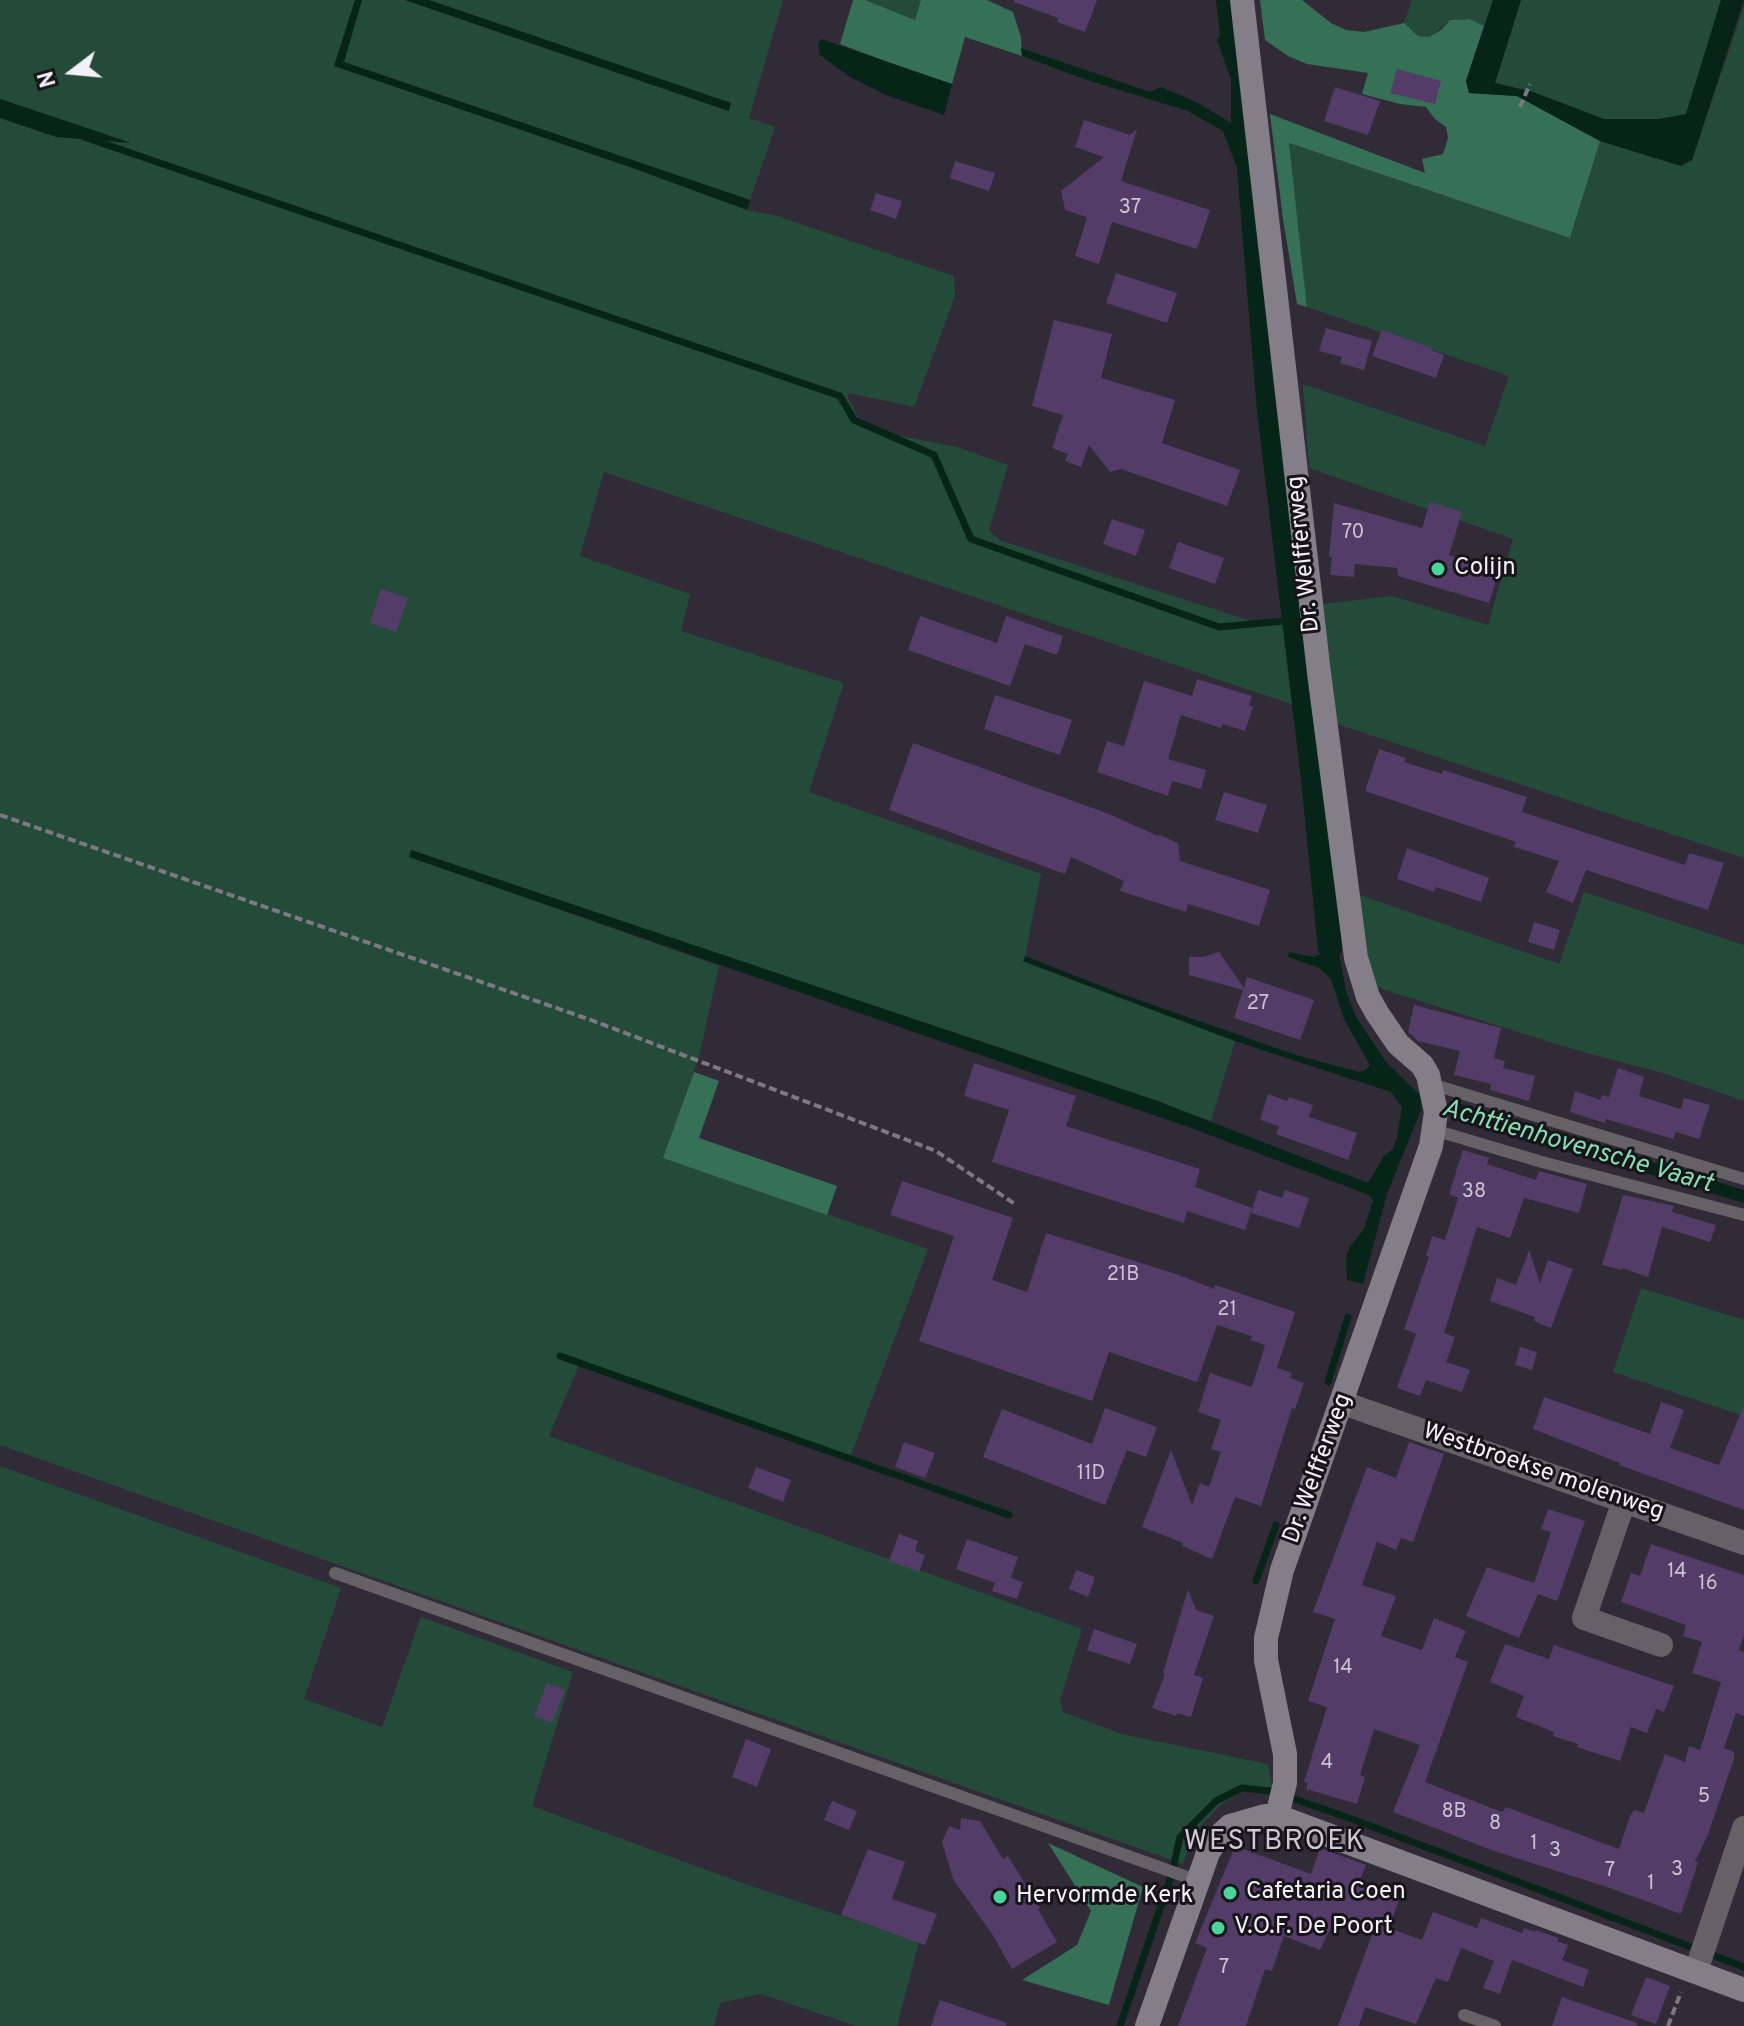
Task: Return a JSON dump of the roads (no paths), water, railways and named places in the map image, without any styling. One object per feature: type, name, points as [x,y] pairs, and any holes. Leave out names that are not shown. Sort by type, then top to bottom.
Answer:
[{"type":"street","name":"Dr. Welfferweg","points":[[1242,0],[1319,673],[1356,958],[1368,997],[1377,1013],[1398,1044],[1422,1065],[1432,1086],[1434,1128],[1343,1403],[1282,1570],[1266,1638],[1266,1660],[1285,1754],[1280,1804]]},
{"type":"street","name":"Westbroekse molenweg","points":[[1343,1403],[1744,1543]]},
{"type":"street","points":[[1624,1501],[1584,1618],[1661,1645]]},
{"type":"street","points":[[1147,2026],[1208,1853],[1223,1831],[1280,1804],[1744,1990]]},
{"type":"street","points":[[1688,1968],[1744,1828]]},
{"type":"lane","points":[[1432,1086],[1744,1179]]},
{"type":"lane","points":[[1434,1128],[1542,1162],[1744,1215]]},
{"type":"lane","points":[[335,1573],[1198,1881]]},
{"type":"lane","points":[[1464,2015],[1495,2026]]},
{"type":"water","points":[[355,0],[362,0],[344,62],[750,200],[747,210],[334,66]]},
{"type":"water","points":[[405,0],[429,0],[731,103],[729,111]]},
{"type":"water","points":[[1493,0],[1521,0],[1495,83],[1533,92],[1604,119],[1659,119],[1686,114],[1721,0],[1744,0],[1692,160],[1681,166],[1600,141],[1517,96],[1469,93],[1466,81]]},
{"type":"water","points":[[1235,11],[1255,199],[1249,199],[1223,131],[1188,111],[1022,56],[1021,48],[1150,92],[1161,87],[1198,103],[1231,123],[1231,79],[1217,40]]},
{"type":"water","points":[[821,39],[952,84],[944,115],[886,95],[850,77],[820,55],[818,44]]},
{"type":"water","points":[[0,99],[131,143],[56,137],[0,118]]},
{"type":"water","points":[[411,850],[1155,1100],[1368,1183],[1384,1156],[1393,1149],[1397,1137],[1402,1107],[1391,1092],[1235,1041],[1023,961],[1025,956],[1119,993],[1296,1055],[1359,1072],[1370,1065],[1344,1019],[1331,979],[1319,968],[1288,957],[1289,952],[1314,957],[1323,953],[1320,914],[1332,918],[1346,991],[1356,1017],[1386,1062],[1420,1095],[1421,1110],[1387,1194],[1363,1284],[1347,1280],[1346,1257],[1364,1229],[1373,1200],[1369,1195],[1191,1128],[409,857]]},
{"type":"water","name":"Achttienhovensche Vaart","points":[[1451,1101],[1744,1190],[1744,1203],[1612,1166],[1460,1116],[1447,1115]]},
{"type":"waterway","points":[[1228,0],[1234,49]]},
{"type":"waterway","points":[[84,137],[840,396],[854,420],[934,455],[971,539],[1219,627],[1295,620]]},
{"type":"waterway","points":[[1249,169],[1269,410],[1330,948]]},
{"type":"waterway","points":[[1328,1382],[1348,1317]]},
{"type":"waterway","points":[[560,1356],[1009,1515]]},
{"type":"waterway","points":[[1256,1581],[1276,1525]]},
{"type":"waterway","points":[[1120,2026],[1171,1877],[1180,1837],[1216,1801],[1242,1788],[1271,1791],[1349,1818],[1744,1967]]},
{"type":"place","name":"Colijn","points":[[1438,569]]},
{"type":"place","name":"Cafetaria Coen","points":[[1230,1893]]},
{"type":"place","name":"Hervormde Kerk","points":[[1000,1897]]},
{"type":"place","name":"V.O.F. De Poort","points":[[1218,1928]]},
{"type":"district","name":"WESTBROEK","points":[[1275,1843]]}]
